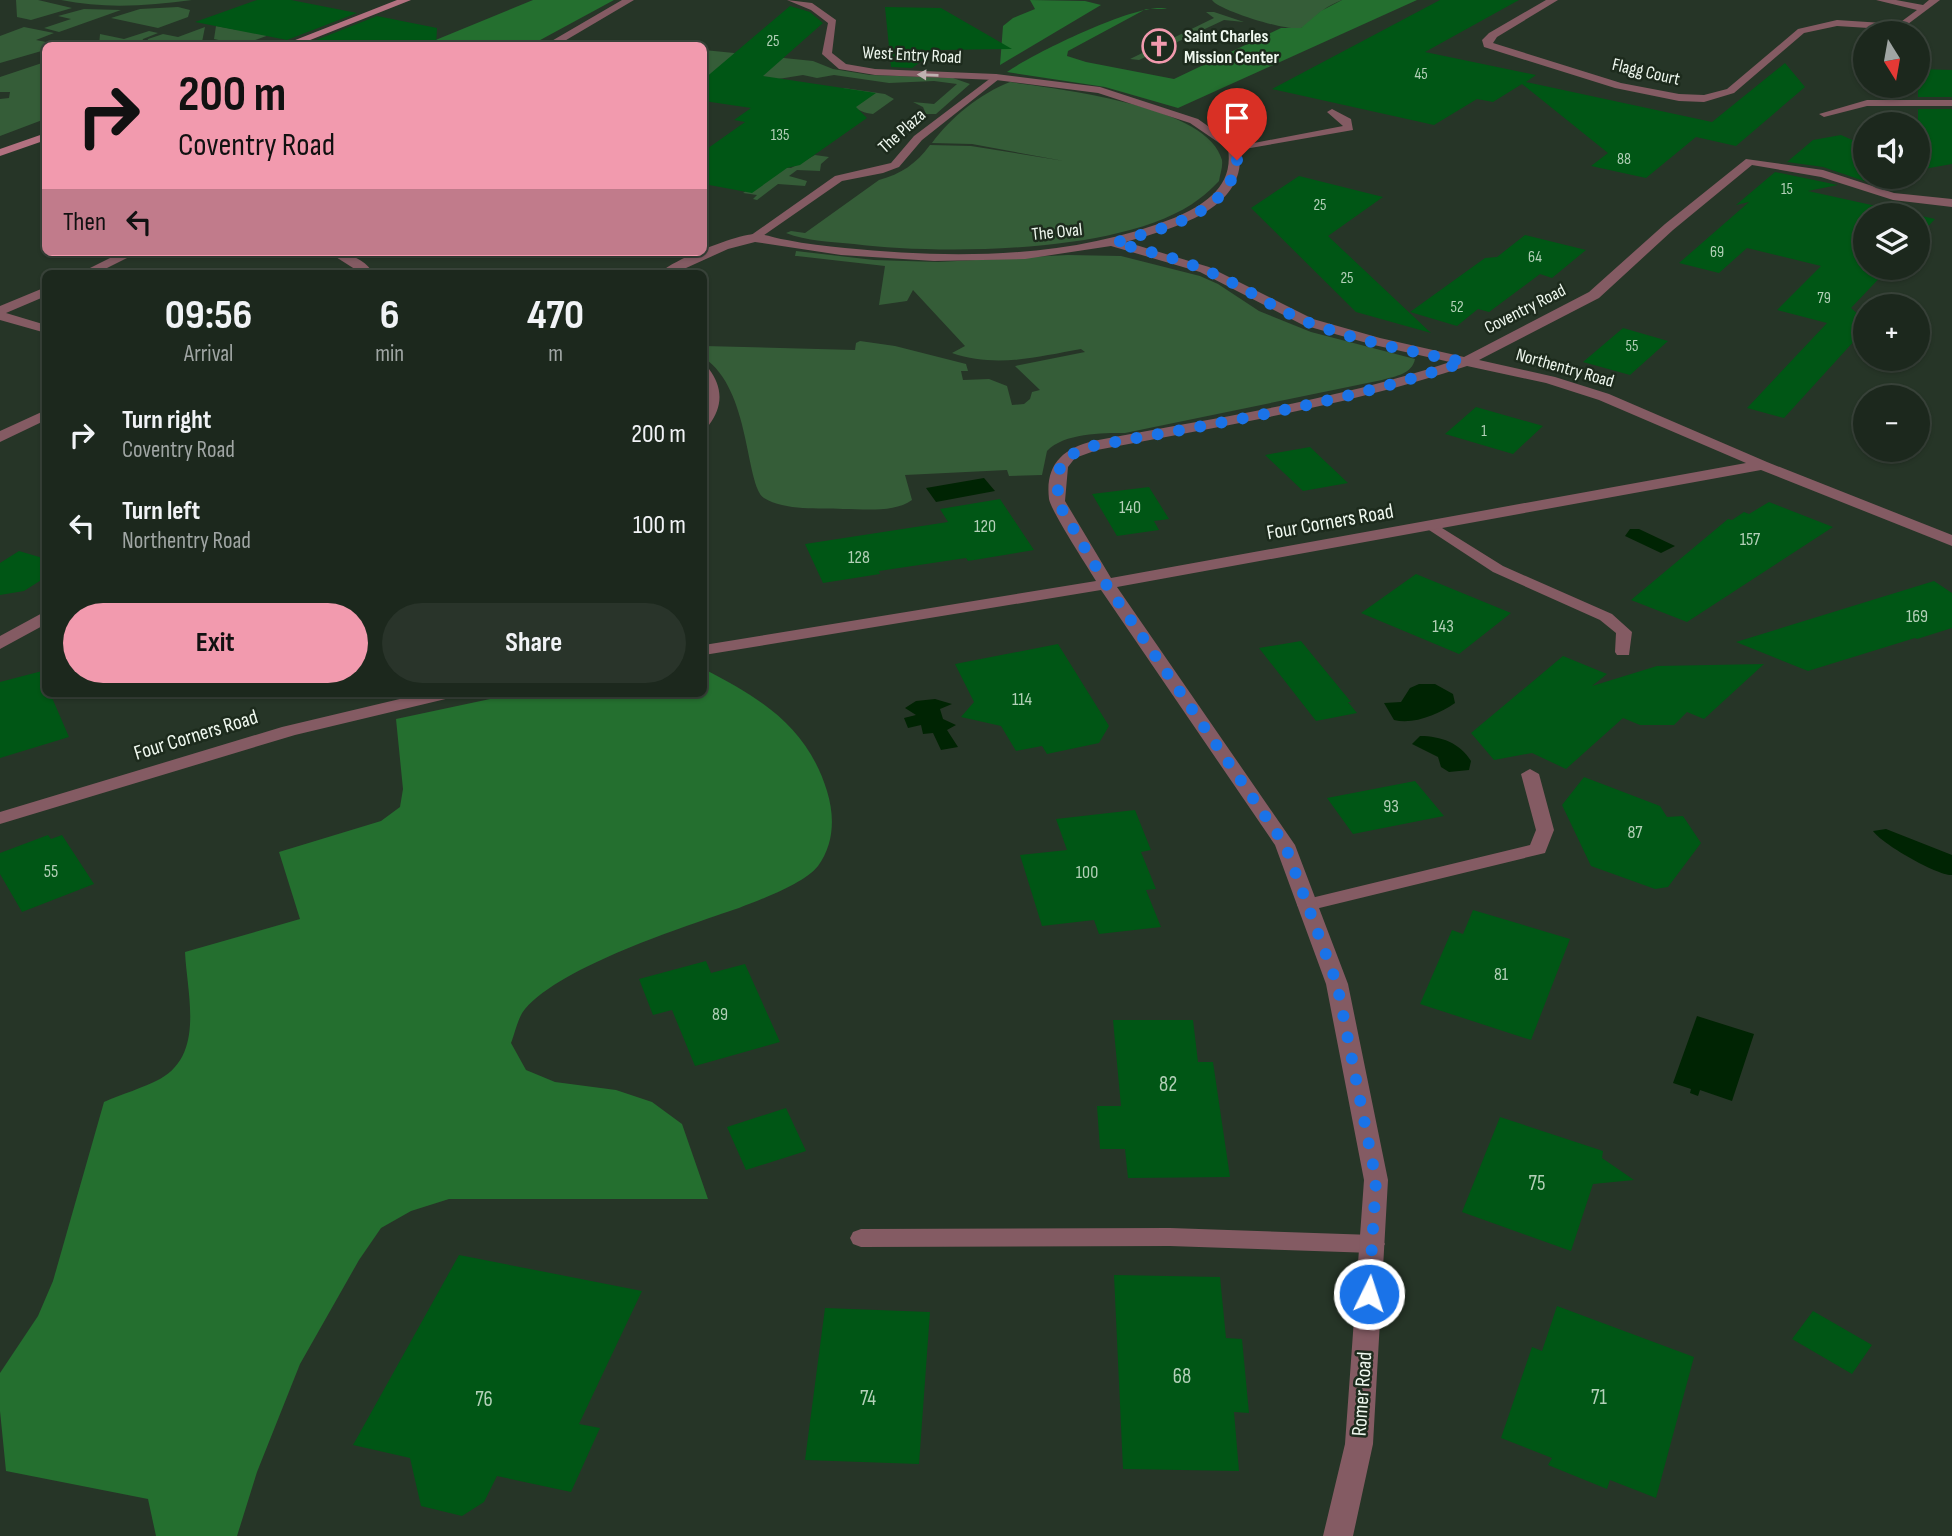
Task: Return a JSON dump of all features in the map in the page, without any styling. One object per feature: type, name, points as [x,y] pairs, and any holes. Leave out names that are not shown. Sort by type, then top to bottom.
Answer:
[{"type":"main road","points":[[296,42],[406,0]]},
{"type":"main road","points":[[0,153],[42,137]]},
{"type":"street","points":[[555,42],[629,0]]},
{"type":"street","name":"West Entry Road","points":[[792,0],[825,13],[833,22],[827,54],[843,67],[875,72],[996,77]]},
{"type":"street","name":"Flagg Court","points":[[1553,0],[1493,35],[1486,40],[1488,45],[1510,54],[1680,99],[1725,95],[1801,31],[1810,27],[1850,22],[1900,27],[1924,8]]},
{"type":"street","points":[[1881,0],[1924,8],[1935,0]]},
{"type":"street","points":[[996,77],[1100,90],[1128,97],[1194,121],[1233,148]]},
{"type":"street","points":[[1824,114],[1867,103],[1952,103]]},
{"type":"street","name":"The Oval","points":[[752,238],[849,252],[912,257],[991,255],[1115,243],[1172,224],[1206,208],[1222,195],[1236,167],[1233,148]]},
{"type":"street","name":"Coventry Road","points":[[1070,455],[1093,446],[1335,399],[1407,381],[1464,362],[1594,295],[1669,227],[1750,161],[1823,174],[1902,198],[1952,203]]},
{"type":"street","points":[[707,254],[752,238]]},
{"type":"street","name":"Northentry Road","points":[[1115,243],[1183,261],[1318,326],[1388,347],[1552,381],[1633,409],[1762,465]]},
{"type":"street","points":[[93,270],[124,256]]},
{"type":"street","points":[[672,270],[703,256]]},
{"type":"street","points":[[0,314],[42,293]]},
{"type":"street","points":[[0,314],[42,328]]},
{"type":"street","points":[[707,375],[713,396],[707,418]]},
{"type":"street","points":[[0,438],[42,417]]},
{"type":"street","name":"Romer Road","points":[[1070,455],[1060,466],[1057,501],[1106,584],[1285,845],[1337,984],[1376,1180],[1359,1444],[1338,1536]]},
{"type":"street","points":[[1762,465],[1952,541]]},
{"type":"street","name":"Four Corners Road","points":[[707,650],[1434,527],[1762,465]]},
{"type":"street","points":[[0,645],[42,619]]},
{"type":"street","name":"Four Corners Road","points":[[0,818],[289,731],[431,697]]},
{"type":"lane","name":"The Plaza","points":[[752,238],[839,178],[883,170],[895,165],[918,138],[996,77]]},
{"type":"lane","points":[[1233,148],[1349,128],[1347,121],[1332,112]]},
{"type":"lane","points":[[340,256],[362,270]]},
{"type":"lane","points":[[1434,527],[1498,569],[1606,617],[1624,632],[1623,652]]},
{"type":"lane","points":[[1307,905],[1538,849],[1545,830],[1530,774]]},
{"type":"lane","points":[[861,1238],[1170,1237],[1373,1244]]},
{"type":"shaded area","points":[[16,0],[38,0],[72,8],[31,20],[17,17]]},
{"type":"shaded area","points":[[61,0],[192,0],[126,6]]},
{"type":"shaded area","points":[[1212,0],[1342,0],[1324,9],[1304,27],[1294,28],[1269,24],[1239,14]]},
{"type":"shaded area","points":[[178,7],[190,10],[188,17],[158,28],[111,18],[140,9]]},
{"type":"shaded area","points":[[84,9],[121,10],[59,32],[44,28],[71,19],[58,16]]},
{"type":"shaded area","points":[[1206,12],[1244,22],[1224,20],[1139,60],[1130,59],[1214,18]]},
{"type":"shaded area","points":[[284,13],[313,19],[250,42],[214,39],[216,26],[238,30]]},
{"type":"shaded area","points":[[24,27],[54,33],[36,40],[46,42],[42,42],[42,51],[0,63],[0,36]]},
{"type":"shaded area","points":[[205,27],[202,42],[147,42],[148,39],[163,34],[178,37]]},
{"type":"shaded area","points":[[149,31],[158,33],[143,39],[142,42],[99,42],[100,34],[124,39]]},
{"type":"shaded area","points":[[707,50],[813,61],[833,69],[870,75],[953,78],[970,84],[936,114],[926,114],[923,107],[913,102],[934,104],[957,84],[934,81],[889,83],[834,75],[817,78],[803,75],[772,80],[717,101],[707,101],[707,86],[723,78],[707,75]]},
{"type":"shaded area","points":[[42,63],[42,120],[0,136],[0,99],[9,98],[10,92],[0,92],[0,77]]},
{"type":"shaded area","points":[[1010,82],[1128,103],[1161,113],[1190,126],[1211,141],[1222,160],[1219,181],[1199,199],[1167,217],[1127,231],[1082,240],[983,249],[935,249],[819,241],[786,233],[805,233],[879,180],[908,167],[930,145],[971,146],[1064,161],[972,144],[932,143],[967,107]]},
{"type":"shaded area","points":[[841,89],[885,94],[894,99],[873,114],[867,113],[851,103]]},
{"type":"shaded area","points":[[815,155],[829,157],[821,164],[820,171],[797,170],[789,176],[807,181],[805,186],[778,184],[757,200],[753,199],[757,195],[743,193],[781,167],[791,168]]},
{"type":"shaded area","points":[[796,251],[874,260],[938,262],[1068,255],[1121,256],[1200,276],[1218,284],[1259,311],[1311,332],[1415,359],[1407,371],[1382,380],[1125,433],[1073,437],[1047,451],[1042,475],[1009,476],[1007,470],[905,475],[912,500],[897,507],[869,510],[792,507],[764,498],[758,490],[739,412],[731,391],[719,372],[707,361],[707,346],[855,350],[856,343],[860,341],[895,346],[966,364],[968,371],[961,371],[963,380],[989,379],[1007,386],[1012,405],[1024,404],[1030,399],[1032,392],[1040,390],[1015,366],[1085,352],[1081,349],[1016,360],[984,360],[952,353],[965,346],[913,290],[907,301],[879,305],[885,266],[795,256]]},
{"type":"shaded area","points":[[984,478],[995,491],[936,502],[926,488]]},
{"type":"shaded area","points":[[1630,529],[1639,529],[1675,546],[1661,553],[1625,536]]},
{"type":"shaded area","points":[[1419,684],[1435,684],[1453,694],[1455,703],[1426,718],[1394,720],[1384,703],[1401,702],[1410,688]]},
{"type":"shaded area","points":[[935,699],[952,704],[940,709],[943,719],[956,725],[947,730],[958,747],[941,750],[933,733],[923,734],[921,725],[908,728],[904,718],[916,715],[905,708],[916,701]]},
{"type":"shaded area","points":[[1420,736],[1435,737],[1456,745],[1471,761],[1469,770],[1449,772],[1441,767],[1438,757],[1412,744]]},
{"type":"shaded area","points":[[1886,829],[1952,855],[1952,875],[1911,858],[1887,844],[1873,831]]},
{"type":"shaded area","points":[[1697,1016],[1754,1034],[1732,1101],[1700,1090],[1698,1096],[1690,1093],[1691,1089],[1673,1083]]},
{"type":"green space","points":[[533,0],[614,0],[537,42],[431,42]]},
{"type":"green space","points":[[1030,0],[1085,1],[1101,5],[1000,65],[1003,26],[1013,18],[1035,9]]},
{"type":"green space","points":[[1342,0],[1417,0],[1178,108],[1105,87],[1007,72],[1087,30],[1143,11],[1068,51],[1067,56],[1174,79],[1281,28],[1301,28],[1321,11]]},
{"type":"green space","points":[[707,671],[762,703],[794,731],[818,768],[827,791],[832,820],[830,839],[818,866],[803,879],[781,891],[625,950],[566,978],[525,1009],[511,1043],[526,1070],[555,1082],[616,1090],[652,1102],[682,1124],[708,1199],[449,1199],[411,1211],[381,1228],[359,1260],[300,1364],[257,1472],[237,1536],[156,1536],[148,1499],[6,1471],[0,1411],[0,1373],[38,1316],[53,1281],[104,1102],[160,1079],[174,1068],[183,1055],[190,1022],[185,952],[300,919],[279,852],[381,821],[400,807],[403,789],[396,719],[499,697],[707,697]]},
{"type":"building","points":[[257,0],[291,0],[357,13],[287,40],[195,22]]},
{"type":"building","points":[[1440,0],[1519,0],[1425,52],[1536,75],[1526,82],[1712,122],[1785,63],[1805,87],[1736,146],[1696,137],[1646,178],[1591,166],[1608,153],[1522,84],[1493,102],[1477,99],[1434,125],[1272,89]]},
{"type":"building","points":[[790,6],[810,12],[823,23],[763,76],[876,93],[856,107],[867,118],[800,165],[787,168],[752,193],[707,185],[707,149],[745,122],[734,120],[751,108],[707,101],[707,76]]},
{"type":"building","points":[[885,7],[941,8],[1012,49],[937,50],[912,68],[891,67]]},
{"type":"building","points":[[377,16],[437,28],[436,42],[311,42]]},
{"type":"building","points":[[1930,69],[1952,70],[1952,97],[1930,97]]},
{"type":"building","points":[[1918,109],[1952,109],[1952,164],[1930,168],[1930,112],[1918,112]]},
{"type":"building","points":[[1841,135],[1853,140],[1853,177],[1823,167],[1787,162],[1813,140]]},
{"type":"building","points":[[1775,172],[1838,185],[1808,191],[1862,203],[1853,203],[1853,280],[1878,280],[1864,294],[1853,294],[1853,342],[1784,418],[1747,408],[1827,323],[1777,310],[1821,266],[1747,248],[1719,273],[1679,263],[1749,202],[1736,205]]},
{"type":"building","points":[[1299,176],[1383,197],[1328,236],[1431,333],[1356,312],[1251,208]]},
{"type":"building","points":[[1525,235],[1586,250],[1552,278],[1540,274],[1489,312],[1478,309],[1457,326],[1410,312],[1485,258],[1497,257]]},
{"type":"building","points":[[1623,328],[1668,341],[1630,375],[1583,362]]},
{"type":"building","points":[[1476,407],[1543,426],[1513,454],[1445,434]]},
{"type":"building","points":[[1310,447],[1348,483],[1303,491],[1265,455]]},
{"type":"building","points":[[1149,487],[1169,519],[1154,521],[1159,530],[1117,536],[1092,494]]},
{"type":"building","points":[[1000,499],[1034,550],[879,571],[880,574],[823,583],[805,544],[948,522],[940,509]]},
{"type":"building","points":[[1769,502],[1833,527],[1687,622],[1631,600],[1728,519],[1732,520],[1744,512],[1749,514]]},
{"type":"building","points":[[19,551],[42,558],[42,580],[24,591],[0,595],[0,563]]},
{"type":"building","points":[[1416,574],[1511,613],[1459,654],[1361,613]]},
{"type":"building","points":[[1934,581],[1952,593],[1952,628],[1917,639],[1808,671],[1736,642]]},
{"type":"building","points":[[1301,641],[1357,713],[1316,721],[1259,648]]},
{"type":"building","points":[[1058,644],[1109,726],[1099,743],[1047,754],[1042,746],[1016,751],[1001,726],[961,717],[974,702],[955,664]]},
{"type":"building","points":[[1563,656],[1607,674],[1592,686],[1657,666],[1764,664],[1704,719],[1687,712],[1674,725],[1640,725],[1623,718],[1566,769],[1532,753],[1494,760],[1471,733]]},
{"type":"building","points":[[42,671],[42,697],[52,697],[69,737],[0,758],[0,682]]},
{"type":"building","points":[[1584,777],[1660,806],[1667,817],[1683,816],[1701,843],[1668,887],[1655,889],[1591,866],[1562,805]]},
{"type":"building","points":[[1415,781],[1444,816],[1353,834],[1327,798]]},
{"type":"building","points":[[1135,810],[1151,850],[1141,852],[1156,889],[1146,890],[1161,927],[1099,934],[1094,920],[1042,926],[1020,855],[1067,850],[1056,819]]},
{"type":"building","points":[[48,835],[51,839],[62,835],[94,884],[22,912],[0,874],[0,853]]},
{"type":"building","points":[[1473,910],[1570,939],[1531,1040],[1420,1004],[1452,930],[1463,934]]},
{"type":"building","points":[[706,961],[711,973],[745,964],[780,1042],[695,1066],[672,1010],[653,1015],[639,979]]},
{"type":"building","points":[[1113,1020],[1193,1020],[1198,1062],[1213,1062],[1230,1177],[1128,1178],[1125,1149],[1100,1149],[1097,1106],[1121,1106]]},
{"type":"building","points":[[786,1108],[806,1151],[746,1170],[727,1127]]},
{"type":"building","points":[[1500,1117],[1603,1151],[1602,1158],[1634,1180],[1593,1184],[1571,1251],[1462,1212]]},
{"type":"building","points":[[459,1255],[642,1291],[579,1424],[600,1428],[571,1492],[497,1476],[484,1502],[462,1516],[421,1506],[410,1458],[353,1445]]},
{"type":"building","points":[[1114,1275],[1220,1277],[1226,1338],[1242,1339],[1249,1413],[1234,1412],[1239,1471],[1123,1469]]},
{"type":"building","points":[[1557,1306],[1694,1357],[1656,1498],[1610,1480],[1607,1489],[1548,1465],[1552,1458],[1501,1438],[1532,1347],[1542,1351]]},
{"type":"building","points":[[825,1308],[930,1312],[919,1464],[805,1460]]},
{"type":"building","points":[[1813,1311],[1872,1345],[1852,1374],[1792,1339]]},
{"type":"place","name":"Saint Charles Mission Center","points":[[1159,46]]},
{"type":"route","points":[[1237,160],[1222,195],[1206,208],[1172,224],[1115,243],[1183,261],[1318,326],[1388,347],[1464,362],[1407,381],[1335,399],[1093,446],[1070,455],[1060,466],[1057,501],[1106,584],[1285,845],[1337,984],[1376,1180],[1369,1294]]}]
